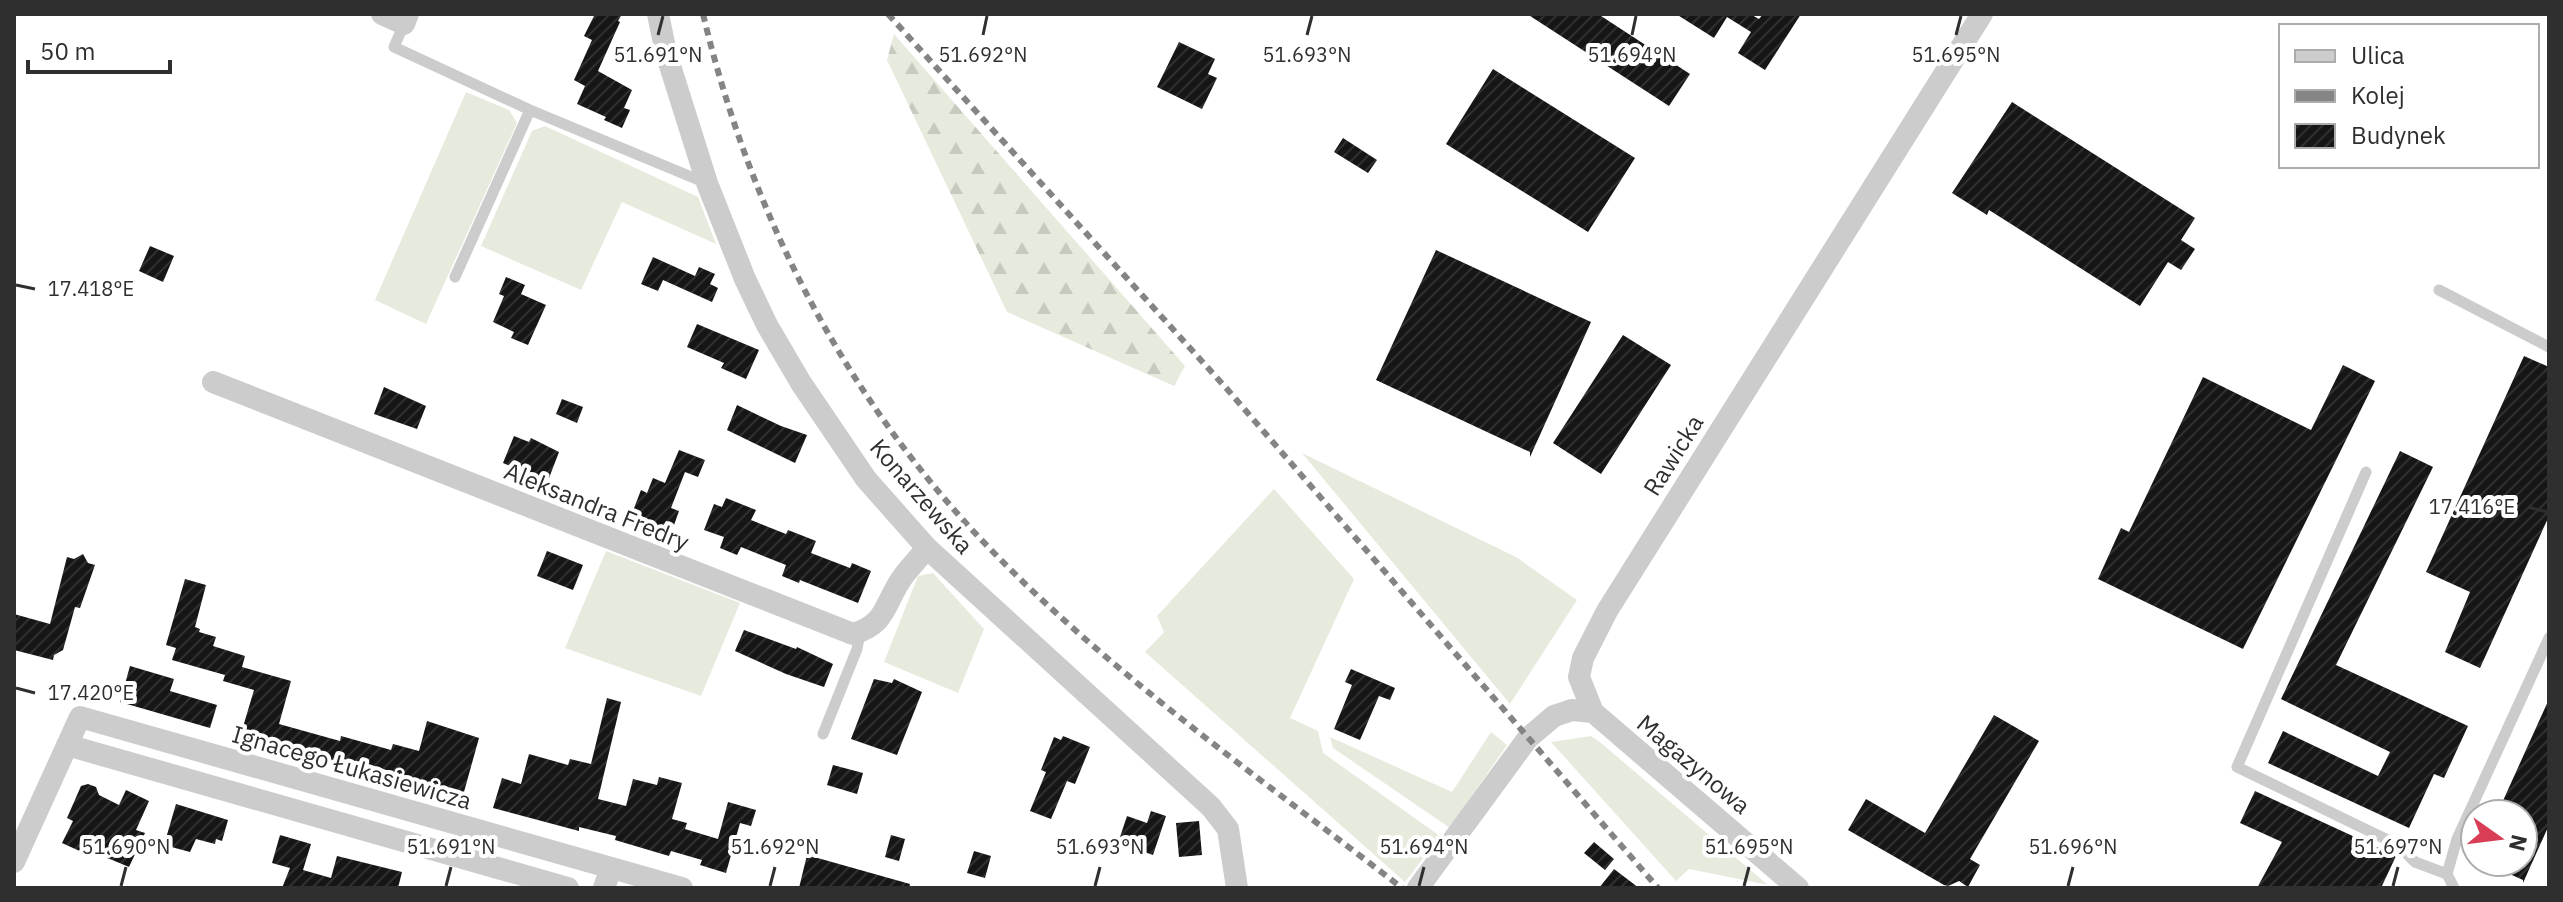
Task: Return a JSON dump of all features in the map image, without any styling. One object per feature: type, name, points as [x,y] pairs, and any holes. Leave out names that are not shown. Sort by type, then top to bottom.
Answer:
[{"type":"street","points":[[382,14],[406,19]]},
{"type":"street","name":"Konarzewska","points":[[658,14],[666,53],[707,183],[745,279],[767,325],[801,383],[866,479],[927,548],[1211,807],[1228,829],[1237,888]]},
{"type":"street","name":"Rawicka","points":[[1593,712],[1579,677],[1583,658],[1607,611],[1879,173],[1982,14]]},
{"type":"street","name":"Aleksandra Fredry","points":[[213,382],[853,634],[860,632]]},
{"type":"street","points":[[860,632],[882,617],[902,579],[927,548]]},
{"type":"street","points":[[1418,888],[1528,738],[1554,716],[1572,710],[1593,712]]},
{"type":"street","name":"Magazynowa","points":[[1593,712],[1798,888]]},
{"type":"street","name":"Ignacego Łukasiewicza","points":[[67,745],[80,717],[608,878],[682,888]]},
{"type":"street","points":[[14,862],[67,745],[568,888]]},
{"type":"lane","points":[[406,19],[394,47],[530,110],[707,183]]},
{"type":"lane","points":[[455,277],[530,110]]},
{"type":"lane","points":[[2439,290],[2549,347]]},
{"type":"lane","points":[[2366,472],[2237,767],[2398,845],[2415,862],[2447,874]]},
{"type":"lane","points":[[823,734],[857,649],[860,632]]},
{"type":"lane","points":[[2454,888],[2447,874],[2457,839],[2549,638]]},
{"type":"green space","points":[[894,34],[1185,366],[1174,386],[1007,312],[887,60]]},
{"type":"green space","points":[[466,92],[509,110],[517,123],[426,324],[375,300]]},
{"type":"green space","points":[[545,126],[698,197],[716,244],[622,202],[581,290],[481,246],[532,131]]},
{"type":"green space","points":[[1302,453],[1516,557],[1577,600],[1510,704]]},
{"type":"green space","points":[[1274,489],[1354,579],[1290,718],[1318,731],[1323,753],[1440,836],[1405,882],[1145,652],[1164,632],[1157,616]]},
{"type":"green space","points":[[606,551],[740,603],[701,696],[565,648]]},
{"type":"green space","points":[[933,573],[984,629],[958,693],[884,662],[918,576]]},
{"type":"green space","points":[[1491,732],[1507,745],[1450,828],[1333,748],[1330,737],[1452,792]]},
{"type":"green space","points":[[1591,736],[1768,885],[1689,869],[1676,881],[1551,742]]},
{"type":"building","points":[[595,14],[622,14],[598,71],[632,90],[624,108],[630,110],[622,128],[577,104],[585,86],[574,80],[592,40],[584,36]]},
{"type":"building","points":[[1527,14],[1598,14],[1690,74],[1669,106]]},
{"type":"building","points":[[1676,14],[1750,14],[1759,19],[1763,14],[1801,14],[1765,70],[1738,53],[1751,32],[1727,17],[1714,38]]},
{"type":"building","points":[[1179,42],[1215,59],[1208,74],[1217,78],[1202,109],[1157,87]]},
{"type":"building","points":[[1493,69],[1635,158],[1588,232],[1446,144]]},
{"type":"building","points":[[2012,102],[2195,218],[2181,240],[2195,249],[2181,270],[2168,262],[2140,306],[1989,210],[1987,215],[1952,193]]},
{"type":"building","points":[[1343,138],[1377,160],[1368,173],[1334,152]]},
{"type":"building","points":[[150,246],[174,256],[163,282],[139,271]]},
{"type":"building","points":[[1436,250],[1591,322],[1530,457],[1530,452],[1376,380]]},
{"type":"building","points":[[653,257],[695,276],[699,267],[715,274],[710,284],[718,288],[712,302],[663,280],[658,291],[641,284]]},
{"type":"building","points":[[506,277],[525,285],[521,294],[546,305],[528,345],[511,338],[514,332],[493,322],[504,296],[499,294]]},
{"type":"building","points":[[697,324],[759,350],[746,379],[721,368],[724,363],[687,347]]},
{"type":"building","points":[[1623,335],[1671,365],[1601,474],[1553,443]]},
{"type":"building","points":[[2524,356],[2549,367],[2549,516],[2480,668],[2445,652],[2470,592],[2426,572]]},
{"type":"building","points":[[2343,365],[2375,381],[2243,649],[2098,579],[2121,528],[2129,532],[2203,377],[2311,430]]},
{"type":"building","points":[[384,387],[426,406],[417,429],[374,414]]},
{"type":"building","points":[[562,399],[583,407],[577,423],[556,414]]},
{"type":"building","points":[[737,405],[807,435],[795,463],[727,430]]},
{"type":"building","points":[[514,436],[529,442],[531,438],[559,452],[549,478],[540,474],[538,478],[503,463]]},
{"type":"building","points":[[679,450],[705,460],[698,477],[685,472],[671,508],[679,511],[674,525],[666,521],[662,529],[631,516],[641,490],[647,493],[653,478],[665,483]]},
{"type":"building","points":[[2400,451],[2433,467],[2336,665],[2468,726],[2444,778],[2434,774],[2409,828],[2268,763],[2283,731],[2378,776],[2390,752],[2281,699]]},
{"type":"building","points":[[726,498],[756,510],[751,520],[786,534],[788,530],[816,541],[811,553],[850,568],[852,563],[871,571],[858,603],[782,576],[786,565],[741,547],[737,555],[720,548],[724,537],[704,530],[714,504],[722,507]]},
{"type":"building","points":[[547,551],[583,565],[573,590],[537,576]]},
{"type":"building","points":[[83,554],[88,563],[95,565],[80,608],[75,607],[63,650],[54,655],[53,660],[14,650],[14,614],[50,624],[67,557],[74,559]]},
{"type":"building","points":[[185,579],[206,585],[195,627],[200,629],[199,632],[216,637],[213,646],[245,656],[242,667],[291,681],[279,724],[340,741],[341,736],[391,750],[393,744],[419,751],[427,721],[479,738],[462,799],[437,792],[439,786],[360,762],[358,770],[240,737],[254,690],[223,681],[225,675],[172,660],[176,648],[166,645]]},
{"type":"building","points":[[744,630],[797,647],[833,664],[824,687],[735,651]]},
{"type":"building","points":[[130,666],[174,679],[170,691],[217,705],[210,728],[120,702]]},
{"type":"building","points":[[1351,669],[1395,688],[1390,700],[1379,696],[1360,740],[1334,729],[1352,685],[1345,682]]},
{"type":"building","points":[[874,679],[892,683],[894,679],[922,692],[897,755],[851,739]]},
{"type":"building","points":[[607,698],[621,702],[598,799],[626,806],[633,779],[657,785],[659,777],[682,783],[672,819],[687,823],[685,829],[718,839],[728,802],[756,810],[751,826],[740,823],[726,873],[700,865],[702,860],[671,851],[669,856],[615,840],[616,836],[579,827],[579,831],[493,808],[502,778],[521,784],[529,754],[568,765],[570,759],[591,764]]},
{"type":"building","points":[[2549,699],[2549,825],[2539,847],[2539,798],[2504,798]]},
{"type":"building","points":[[1994,715],[2039,741],[1970,859],[1980,865],[1968,887],[1959,881],[1944,885],[1848,830],[1866,799],[1925,833]]},
{"type":"building","points":[[1063,736],[1090,747],[1075,784],[1067,781],[1051,819],[1030,811],[1046,772],[1041,770],[1054,737],[1061,740]]},
{"type":"building","points":[[833,765],[863,773],[857,794],[827,785]]},
{"type":"building","points":[[88,784],[96,787],[99,795],[119,805],[126,790],[149,801],[136,830],[145,833],[129,867],[86,849],[84,853],[62,843],[73,821],[67,818],[81,786]]},
{"type":"building","points":[[2255,791],[2396,856],[2381,888],[2257,888],[2282,842],[2240,823]]},
{"type":"building","points":[[176,804],[228,820],[222,841],[216,839],[215,844],[196,839],[190,852],[164,845]]},
{"type":"building","points":[[1151,811],[1166,816],[1153,855],[1118,843],[1127,816],[1147,823]]},
{"type":"building","points":[[1199,821],[1202,855],[1179,857],[1176,823]]},
{"type":"building","points":[[280,835],[311,844],[303,870],[331,878],[337,856],[402,872],[398,888],[282,888],[290,868],[272,863]]},
{"type":"building","points":[[891,835],[905,839],[899,861],[885,857]]},
{"type":"building","points":[[1594,842],[1614,859],[1605,870],[1584,853]]},
{"type":"building","points":[[974,851],[991,856],[985,878],[967,873]]},
{"type":"building","points":[[807,855],[910,884],[909,888],[799,888]]},
{"type":"building","points":[[1614,869],[1639,888],[1599,888]]},
{"type":"railway","points":[[703,14],[749,165],[779,237],[853,375],[897,439],[946,501],[1000,559],[1094,646],[1195,730],[1402,888]]},
{"type":"railway","points":[[888,14],[1227,389],[1658,888]]}]
